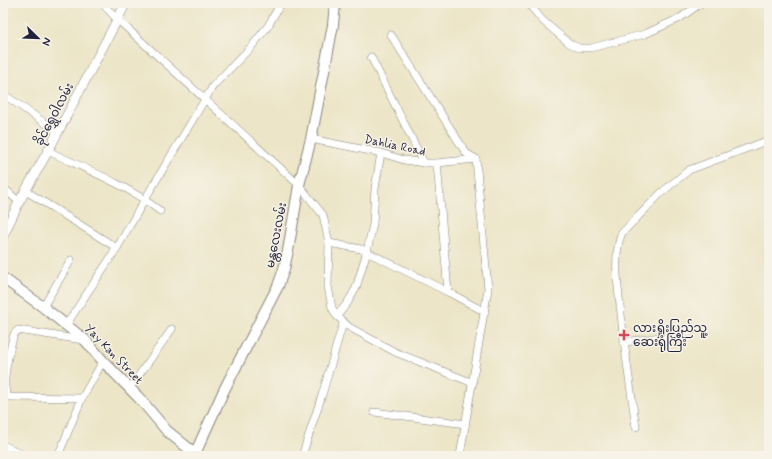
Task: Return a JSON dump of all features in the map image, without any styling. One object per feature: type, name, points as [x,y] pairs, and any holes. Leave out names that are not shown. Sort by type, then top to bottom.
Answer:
[{"type":"main road","name":"မန္တလေးလမ်း","points":[[195,455],[224,390],[278,286],[284,269],[299,185],[311,139],[333,25],[335,3]]},
{"type":"main road","name":"Yay Kan Street","points":[[3,278],[44,307],[85,340],[141,400],[167,431],[195,455]]},
{"type":"street","points":[[102,3],[117,19],[299,185],[323,215],[329,243],[328,286],[332,308],[343,323],[395,352],[473,383]]},
{"type":"street","name":"ခိုင်ရွှေဝါလမ်း","points":[[3,236],[19,202],[48,151],[126,3]]},
{"type":"street","points":[[66,325],[117,248],[144,199],[213,86],[252,46],[268,26],[281,3]]},
{"type":"street","points":[[528,3],[543,21],[569,43],[579,48],[591,48],[645,34],[680,18],[701,3]]},
{"type":"street","points":[[391,35],[466,153],[476,159],[488,289],[460,456]]},
{"type":"street","points":[[371,57],[424,163]]},
{"type":"street","points":[[4,97],[58,132]]},
{"type":"street","name":"Dahlia Road","points":[[311,139],[381,153],[404,160],[424,163],[476,159]]},
{"type":"street","points":[[636,427],[624,342],[616,268],[622,233],[661,193],[689,170],[769,140]]},
{"type":"street","points":[[48,151],[144,199],[160,211]]},
{"type":"street","points":[[337,316],[348,302],[356,288],[367,252],[373,224],[375,189],[381,153]]},
{"type":"street","points":[[437,163],[448,292]]},
{"type":"street","points":[[3,187],[19,202]]},
{"type":"street","points":[[26,191],[117,248]]},
{"type":"street","points":[[329,243],[361,248],[485,312]]},
{"type":"street","points":[[44,307],[71,260]]},
{"type":"street","points":[[302,456],[343,323]]},
{"type":"street","points":[[129,388],[172,329]]},
{"type":"street","points":[[82,398],[8,397],[5,393],[4,372],[14,334],[18,330],[85,340]]},
{"type":"street","points":[[624,342],[654,338],[692,330]]},
{"type":"street","points":[[58,456],[82,398],[103,361]]},
{"type":"street","points":[[374,412],[466,424]]},
{"type":"street","points":[[3,445],[26,456]]},
{"type":"place","name":"လားရှိုးပြည်သူ့ ဆေးရုံကြီး","points":[[624,335]]}]
